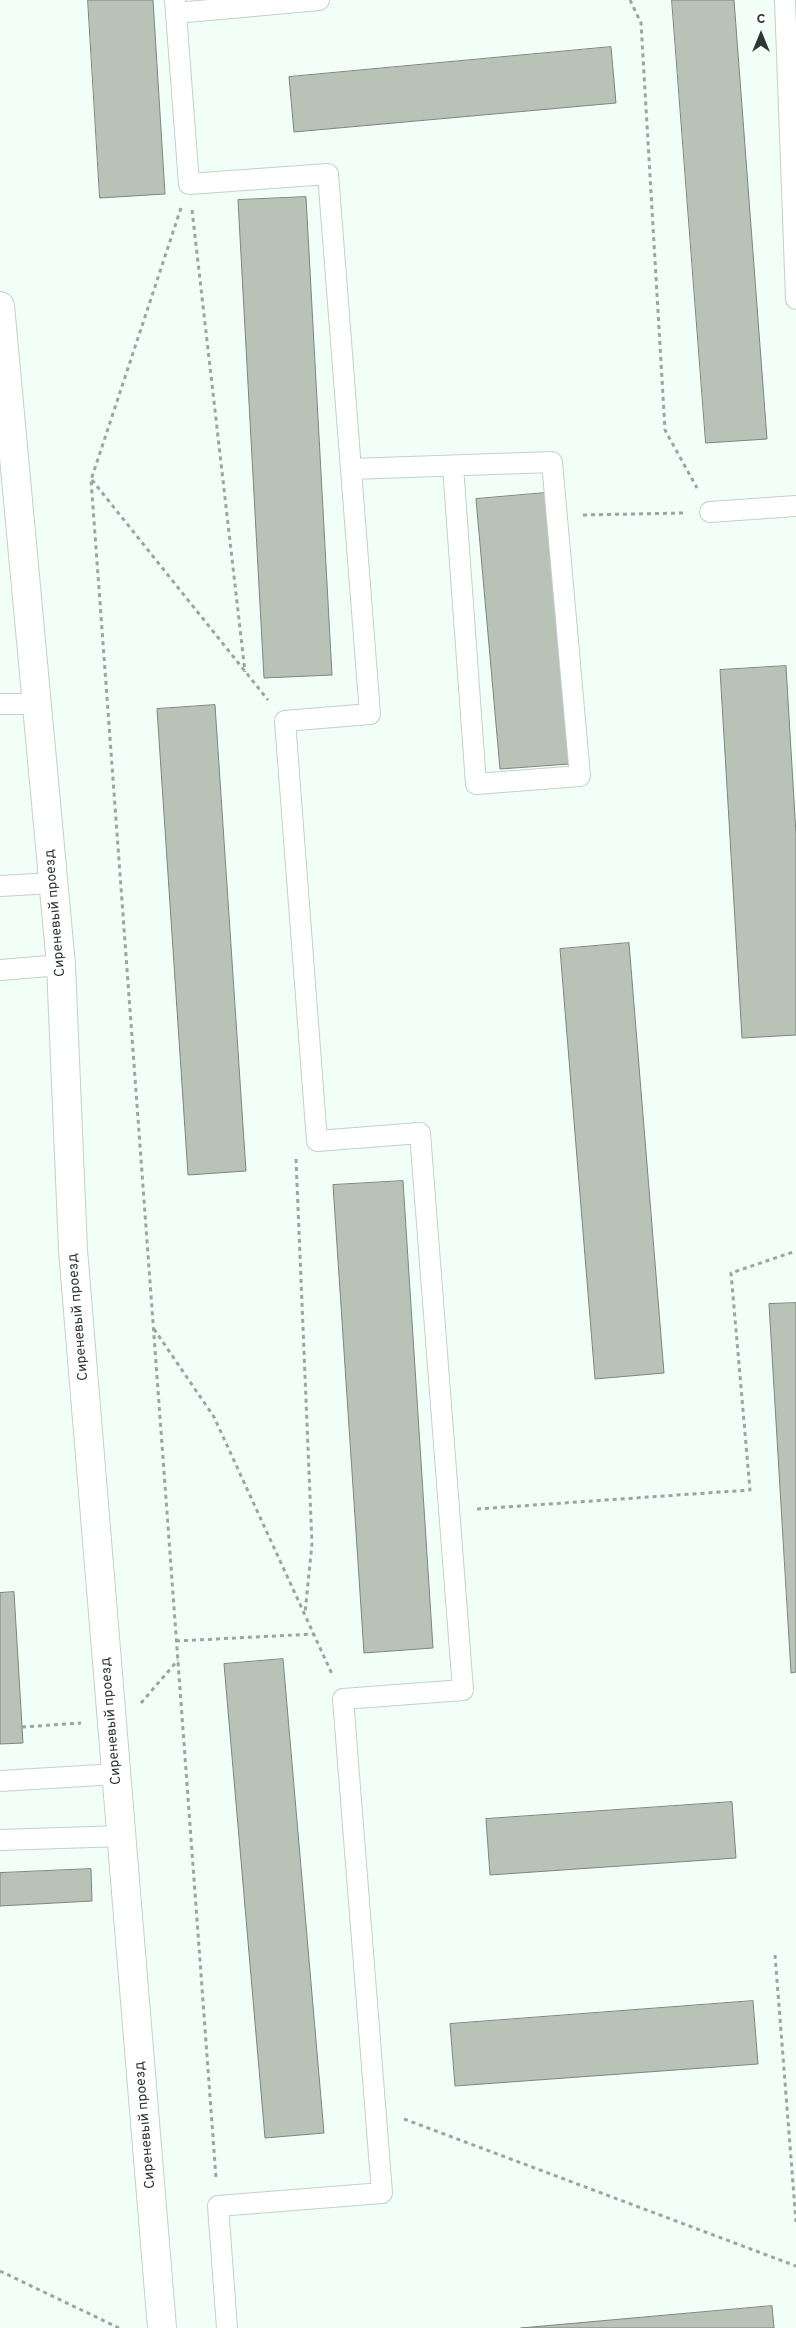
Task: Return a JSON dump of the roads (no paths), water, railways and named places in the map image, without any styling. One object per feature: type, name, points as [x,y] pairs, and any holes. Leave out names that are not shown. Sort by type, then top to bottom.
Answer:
[{"type":"street","name":"Сиреневый проезд","points":[[0,306],[61,965],[73,1250],[162,2328]]},
{"type":"lane","points":[[227,2328],[218,2206],[382,2193],[344,1699],[463,1690],[420,1133],[317,1141],[285,721],[370,714],[328,174],[189,184],[175,7],[320,0]]},
{"type":"lane","points":[[785,0],[796,299]]},
{"type":"lane","points":[[351,469],[552,462],[580,776],[476,784],[453,466]]},
{"type":"lane","points":[[710,512],[796,506]]},
{"type":"lane","points":[[0,704],[36,704]]},
{"type":"lane","points":[[0,886],[53,883]]},
{"type":"lane","points":[[0,970],[61,965]]},
{"type":"lane","points":[[0,1781],[116,1774]]},
{"type":"lane","points":[[0,1840],[122,1836]]}]
